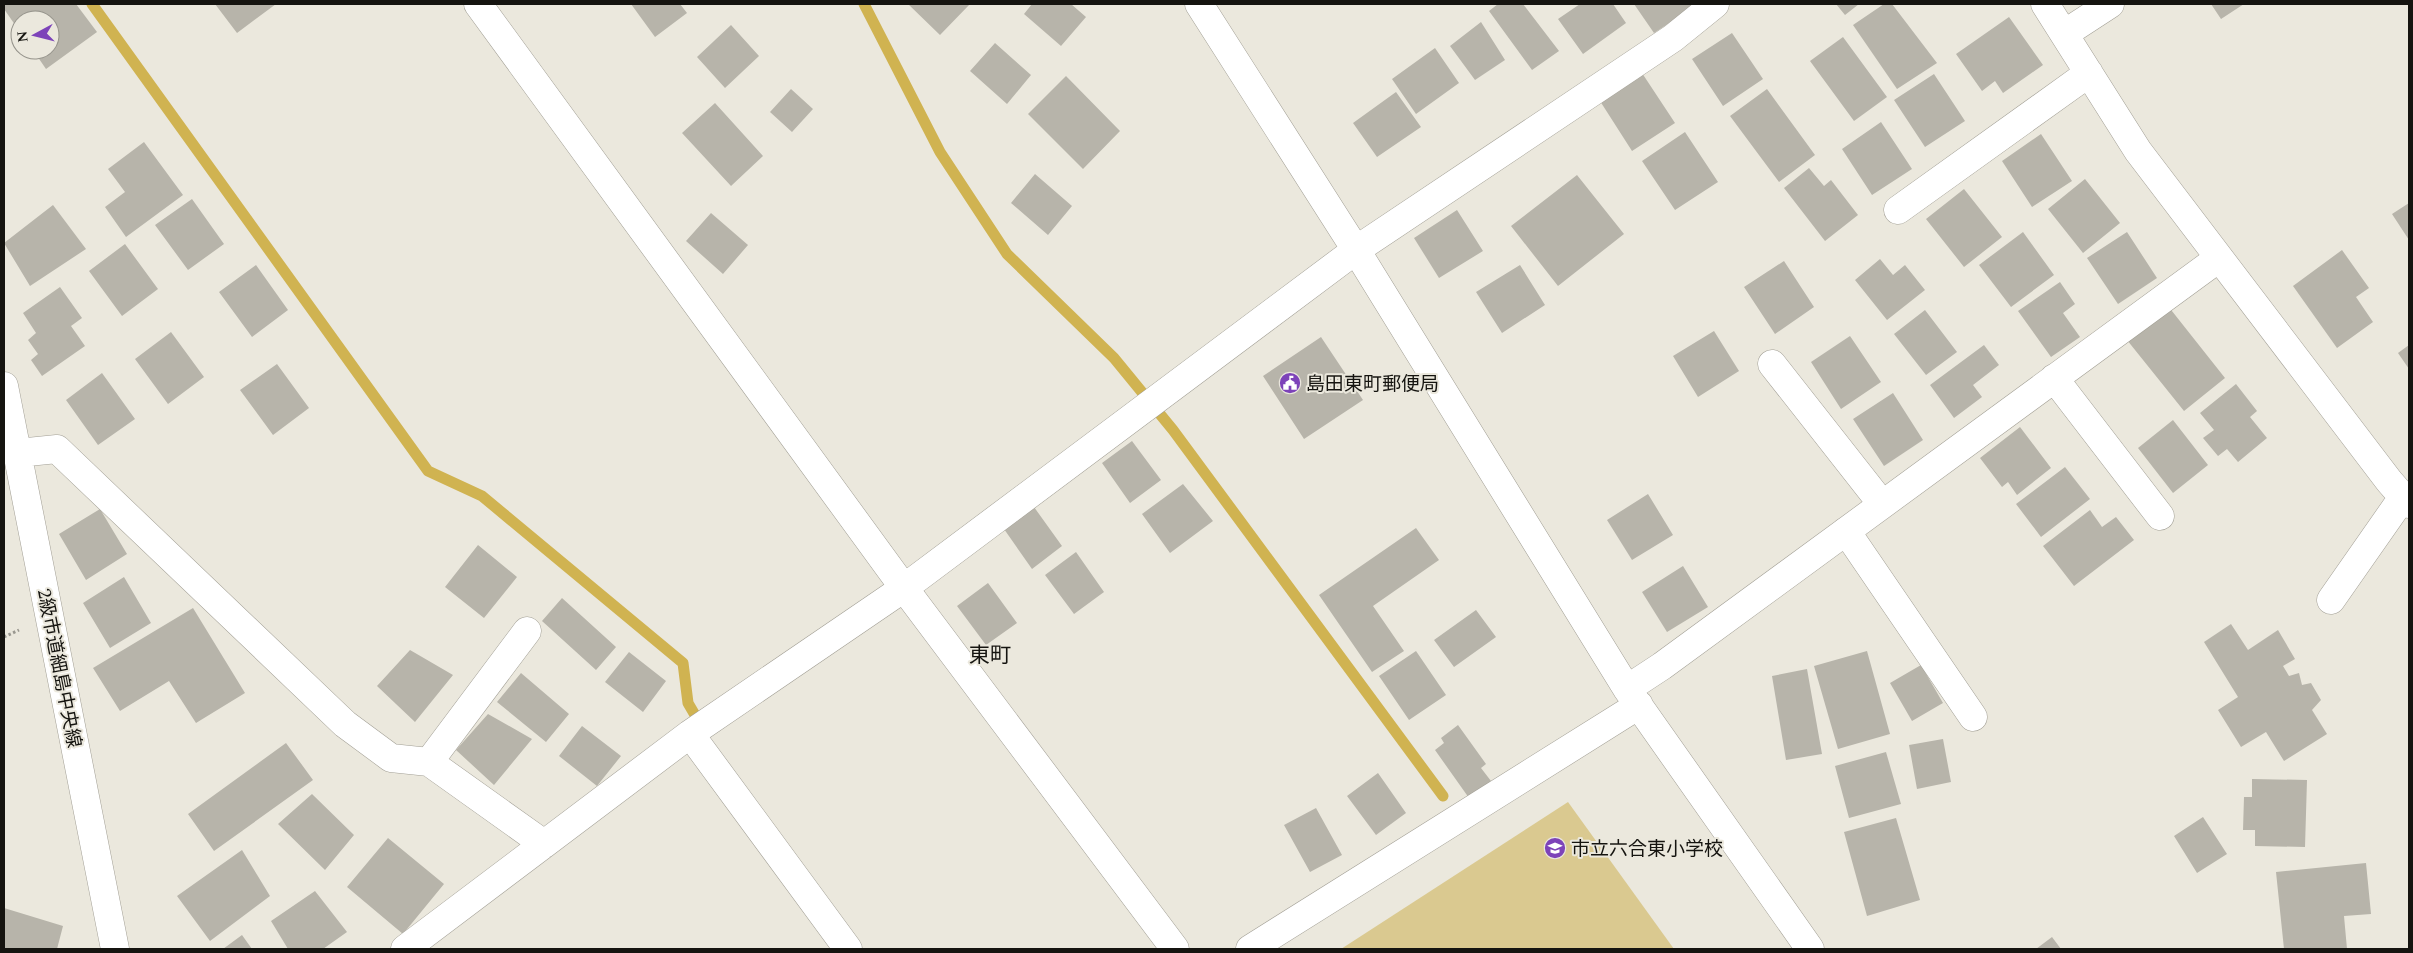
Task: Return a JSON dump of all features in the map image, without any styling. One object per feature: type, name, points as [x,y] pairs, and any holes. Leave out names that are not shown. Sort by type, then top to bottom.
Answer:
[{"type":"street","points":[[478,4],[904,588],[1175,949]]},
{"type":"street","points":[[1199,4],[1356,250],[1633,697],[1810,949]]},
{"type":"street","points":[[418,946],[544,844],[690,734],[904,588],[1356,250],[1672,38],[1715,4]]},
{"type":"street","points":[[2045,4],[2138,151],[2389,481],[2406,500],[2331,600]]},
{"type":"street","points":[[2064,34],[2110,4]]},
{"type":"street","points":[[1898,210],[2089,73]]},
{"type":"street","points":[[1250,949],[1633,697],[1662,666],[2220,258]]},
{"type":"street","points":[[1772,364],[1882,504]]},
{"type":"street","points":[[2054,378],[2160,516]]},
{"type":"street","name":"2級市道細島中央線","points":[[4,386],[115,949]]},
{"type":"street","points":[[18,453],[57,449],[345,724],[391,758],[429,762],[544,844]]},
{"type":"street","points":[[1846,531],[1973,717]]},
{"type":"street","points":[[429,762],[527,631]]},
{"type":"street","points":[[690,734],[848,949]]},
{"type":"shaded area","points":[[1568,802],[1674,949],[1341,949]]},
{"type":"building","points":[[4,4],[76,4],[97,32],[60,59],[60,10],[10,10],[10,18],[4,9]]},
{"type":"building","points":[[215,4],[276,4],[237,33]]},
{"type":"building","points":[[631,4],[680,4],[687,13],[655,37]]},
{"type":"building","points":[[908,4],[970,4],[940,35]]},
{"type":"building","points":[[1032,4],[1071,4],[1086,17],[1061,46],[1024,14]]},
{"type":"building","points":[[1498,4],[1523,4],[1559,51],[1532,70],[1489,11]]},
{"type":"building","points":[[1580,4],[1613,4],[1626,23],[1583,54],[1558,19]]},
{"type":"building","points":[[1634,4],[1698,4],[1654,33]]},
{"type":"building","points":[[1836,4],[1859,4],[1845,15]]},
{"type":"building","points":[[1884,4],[1892,4],[1937,63],[1897,89],[1853,25]]},
{"type":"building","points":[[2211,4],[2244,4],[2221,19]]},
{"type":"building","points":[[2009,17],[2043,65],[2003,93],[1995,81],[1982,91],[1956,54]]},
{"type":"building","points":[[1481,22],[1505,60],[1475,80],[1450,46]]},
{"type":"building","points":[[731,25],[759,56],[725,88],[697,57]]},
{"type":"building","points":[[1732,33],[1763,79],[1723,106],[1692,59]]},
{"type":"building","points":[[1843,37],[1887,97],[1854,121],[1810,61]]},
{"type":"building","points":[[995,43],[1031,75],[1007,104],[970,71]]},
{"type":"building","points":[[1435,48],[1459,83],[1416,114],[1392,79]]},
{"type":"building","points":[[40,60],[58,60],[46,69]]},
{"type":"building","points":[[1642,73],[1675,123],[1632,151],[1600,101]]},
{"type":"building","points":[[1934,74],[1965,121],[1925,147],[1894,100]]},
{"type":"building","points":[[1066,76],[1120,131],[1083,169],[1028,114]]},
{"type":"building","points":[[791,89],[813,109],[792,132],[770,112]]},
{"type":"building","points":[[1767,89],[1815,155],[1779,182],[1730,116]]},
{"type":"building","points":[[1396,92],[1421,127],[1377,157],[1353,123]]},
{"type":"building","points":[[715,103],[763,156],[731,186],[682,133]]},
{"type":"building","points":[[1881,122],[1912,169],[1872,195],[1842,149]]},
{"type":"building","points":[[1685,132],[1718,182],[1675,210],[1642,161]]},
{"type":"building","points":[[2041,134],[2072,181],[2032,207],[2002,161]]},
{"type":"building","points":[[144,142],[183,195],[126,237],[105,207],[125,192],[108,169]]},
{"type":"building","points":[[1809,168],[1824,186],[1831,180],[1858,215],[1825,241],[1784,188]]},
{"type":"building","points":[[1035,174],[1072,206],[1048,235],[1011,203]]},
{"type":"building","points":[[1577,175],[1624,234],[1558,286],[1511,226]]},
{"type":"building","points":[[2085,179],[2120,223],[2083,253],[2048,209]]},
{"type":"building","points":[[1964,189],[2002,237],[1964,267],[1926,219]]},
{"type":"building","points":[[192,199],[224,244],[188,270],[155,225]]},
{"type":"building","points":[[2409,203],[2409,240],[2392,214]]},
{"type":"building","points":[[53,205],[86,249],[30,286],[4,243]]},
{"type":"building","points":[[1457,210],[1483,251],[1439,278],[1414,238]]},
{"type":"building","points":[[711,213],[748,245],[723,274],[686,241]]},
{"type":"building","points":[[2023,232],[2054,275],[2011,307],[1979,265]]},
{"type":"building","points":[[2127,232],[2157,278],[2118,304],[2087,258]]},
{"type":"building","points":[[125,244],[158,289],[122,316],[89,271]]},
{"type":"building","points":[[2342,250],[2369,288],[2356,297],[2373,322],[2337,348],[2293,286]]},
{"type":"building","points":[[1880,259],[1893,275],[1905,265],[1925,290],[1887,320],[1855,280]]},
{"type":"building","points":[[1784,261],[1814,307],[1775,334],[1744,287]]},
{"type":"building","points":[[256,265],[288,310],[252,337],[219,292]]},
{"type":"building","points":[[1520,265],[1545,305],[1502,333],[1476,292]]},
{"type":"building","points":[[2060,282],[2075,304],[2063,313],[2080,337],[2051,357],[2018,311]]},
{"type":"building","points":[[60,287],[82,318],[71,326],[85,346],[42,376],[31,360],[38,354],[28,340],[36,333],[23,313]]},
{"type":"building","points":[[2168,306],[2225,378],[2184,411],[2127,340]]},
{"type":"building","points":[[1925,310],[1957,352],[1926,375],[1894,334]]},
{"type":"building","points":[[1714,331],[1739,371],[1698,397],[1673,356]]},
{"type":"building","points":[[171,332],[204,377],[168,404],[135,359]]},
{"type":"building","points":[[1850,336],[1881,382],[1841,409],[1811,362]]},
{"type":"building","points":[[1321,337],[1363,400],[1304,439],[1263,376]]},
{"type":"building","points":[[1984,345],[1999,365],[1973,385],[1982,397],[1954,418],[1930,385]]},
{"type":"building","points":[[2409,345],[2409,369],[2398,353]]},
{"type":"building","points":[[277,364],[309,408],[273,435],[240,390]]},
{"type":"building","points":[[102,373],[135,419],[98,445],[66,400]]},
{"type":"building","points":[[2236,384],[2257,411],[2250,417],[2267,438],[2238,462],[2227,449],[2218,456],[2203,438],[2214,430],[2200,413]]},
{"type":"building","points":[[1893,393],[1923,440],[1884,466],[1853,419]]},
{"type":"building","points":[[2173,420],[2208,465],[2173,493],[2138,448]]},
{"type":"building","points":[[2020,427],[2051,468],[2017,495],[2008,482],[2002,487],[1980,458]]},
{"type":"building","points":[[1132,441],[1161,480],[1130,503],[1102,463]]},
{"type":"building","points":[[2065,467],[2090,499],[2041,537],[2016,504]]},
{"type":"building","points":[[1183,484],[1213,521],[1170,553],[1142,514]]},
{"type":"building","points":[[1648,494],[1673,535],[1632,560],[1607,520]]},
{"type":"building","points":[[1034,507],[1062,546],[1032,569],[1004,529]]},
{"type":"building","points":[[100,509],[127,554],[86,580],[59,534]]},
{"type":"building","points":[[2090,510],[2102,527],[2116,517],[2134,540],[2074,586],[2043,546]]},
{"type":"building","points":[[1416,528],[1439,560],[1373,606],[1404,651],[1372,672],[1319,595]]},
{"type":"building","points":[[478,545],[517,577],[484,618],[445,587]]},
{"type":"building","points":[[1076,552],[1104,592],[1074,614],[1045,575]]},
{"type":"building","points":[[1683,566],[1708,607],[1667,632],[1642,592]]},
{"type":"building","points":[[124,577],[151,623],[110,648],[83,603]]},
{"type":"building","points":[[988,583],[1017,623],[986,645],[957,606]]},
{"type":"building","points":[[562,598],[616,647],[596,670],[542,621]]},
{"type":"building","points":[[193,608],[245,693],[196,723],[169,681],[120,711],[93,668]]},
{"type":"building","points":[[1476,610],[1496,637],[1454,667],[1434,640]]},
{"type":"building","points":[[2231,624],[2248,650],[2278,630],[2295,659],[2283,666],[2289,676],[2299,673],[2302,685],[2311,683],[2321,700],[2312,710],[2327,734],[2284,761],[2266,732],[2241,747],[2218,710],[2238,697],[2204,642]]},
{"type":"building","points":[[410,650],[453,675],[415,722],[377,686]]},
{"type":"building","points":[[1416,651],[1446,695],[1409,720],[1379,676]]},
{"type":"building","points":[[1867,651],[1890,734],[1838,749],[1814,666]]},
{"type":"building","points":[[629,652],[666,681],[643,712],[605,682]]},
{"type":"building","points":[[1921,665],[1943,703],[1912,721],[1890,683]]},
{"type":"building","points":[[1807,669],[1822,754],[1786,760],[1772,676]]},
{"type":"building","points":[[521,673],[569,714],[546,742],[497,702]]},
{"type":"building","points":[[488,714],[532,739],[494,785],[456,750]]},
{"type":"building","points":[[1458,725],[1486,764],[1481,768],[1491,781],[1469,798],[1435,750],[1444,743],[1441,738]]},
{"type":"building","points":[[582,726],[621,756],[597,786],[559,756]]},
{"type":"building","points":[[1943,739],[1951,782],[1917,789],[1909,745]]},
{"type":"building","points":[[286,743],[313,780],[214,851],[188,814]]},
{"type":"building","points":[[1886,752],[1901,804],[1849,818],[1835,766]]},
{"type":"building","points":[[1378,773],[1406,813],[1376,835],[1347,796]]},
{"type":"building","points":[[2252,779],[2307,780],[2305,847],[2255,846],[2255,830],[2243,830],[2244,797],[2252,797]]},
{"type":"building","points":[[312,794],[354,835],[325,870],[278,824]]},
{"type":"building","points":[[1316,808],[1342,855],[1310,872],[1284,825]]},
{"type":"building","points":[[2203,817],[2227,854],[2197,873],[2174,836]]},
{"type":"building","points":[[1896,818],[1920,900],[1867,916],[1844,832]]},
{"type":"building","points":[[388,838],[444,884],[403,934],[347,887]]},
{"type":"building","points":[[242,850],[270,896],[210,941],[177,896]]},
{"type":"building","points":[[2366,863],[2371,914],[2344,916],[2347,949],[2284,949],[2276,872]]},
{"type":"building","points":[[315,891],[347,932],[323,949],[288,949],[271,921]]},
{"type":"building","points":[[4,908],[63,926],[57,949],[4,949]]},
{"type":"building","points":[[242,935],[252,949],[223,949]]},
{"type":"building","points":[[2052,937],[2061,949],[2036,949]]},
{"type":"waterway","points":[[92,4],[428,471],[482,496],[683,663],[688,703],[702,727]]},
{"type":"waterway","points":[[864,4],[940,152],[1007,254],[1114,358],[1173,430],[1443,796]]},
{"type":"place","name":"島田東町郵便局","points":[[1290,383]]},
{"type":"place","name":"市立六合東小学校","points":[[1555,848]]},
{"type":"district","name":"東町","points":[[990,655]]}]
